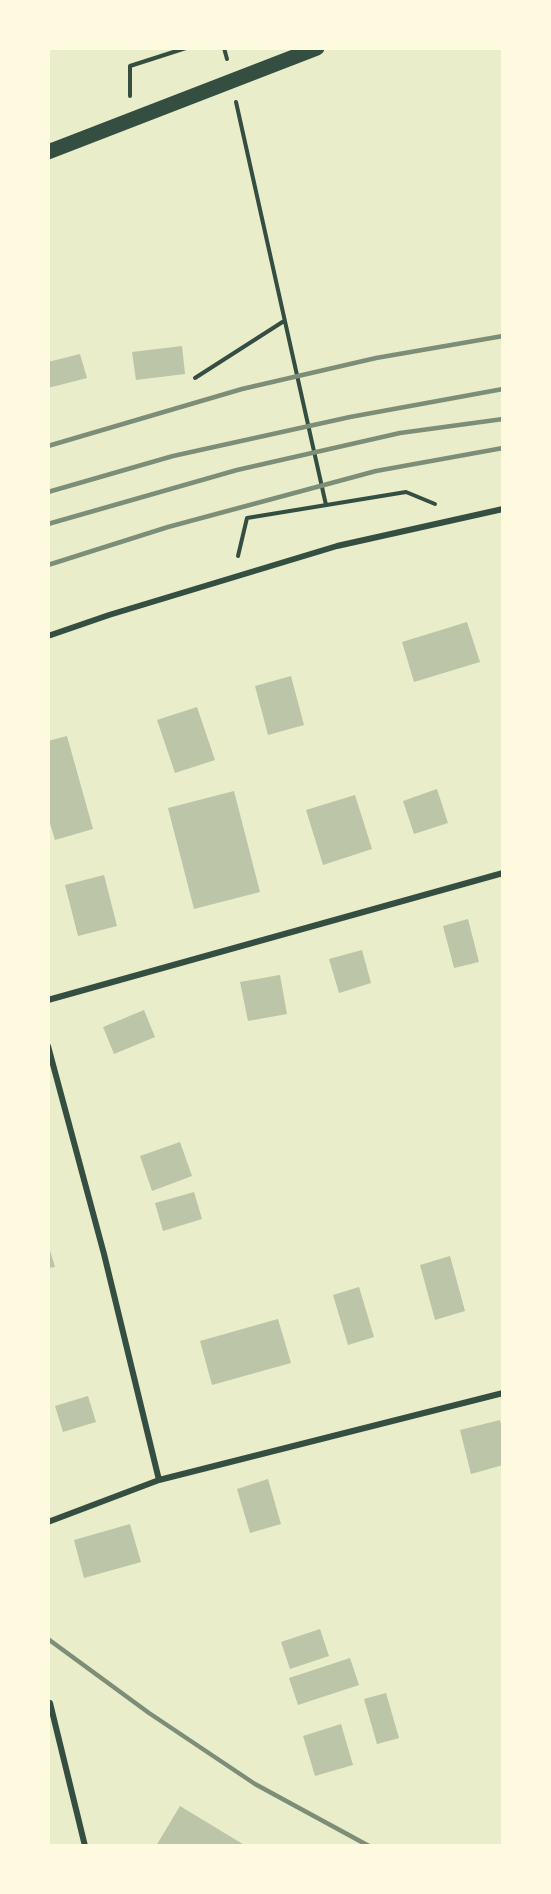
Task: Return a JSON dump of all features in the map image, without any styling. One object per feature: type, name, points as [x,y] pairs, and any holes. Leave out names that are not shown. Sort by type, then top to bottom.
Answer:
[{"type":"main road","points":[[48,152],[317,48]]},
{"type":"street","points":[[48,636],[109,615],[337,546],[503,509]]},
{"type":"street","points":[[48,1000],[503,873]]},
{"type":"street","points":[[48,1046],[104,1254],[159,1480]]},
{"type":"street","points":[[48,1522],[159,1480],[503,1394]]},
{"type":"street","points":[[50,1703],[85,1846]]},
{"type":"path","points":[[130,66],[186,48]]},
{"type":"path","points":[[224,48],[227,59]]},
{"type":"path","points":[[234,93],[326,505]]},
{"type":"path","points":[[195,378],[284,321]]},
{"type":"path","points":[[233,577],[247,518],[406,492]]},
{"type":"building","points":[[182,346],[185,374],[136,380],[132,352]]},
{"type":"building","points":[[80,354],[87,378],[48,388],[48,362]]},
{"type":"building","points":[[467,622],[480,662],[414,682],[402,642]]},
{"type":"building","points":[[291,676],[304,725],[268,735],[255,686]]},
{"type":"building","points":[[197,707],[215,760],[175,773],[157,720]]},
{"type":"building","points":[[67,736],[93,829],[55,840],[48,817],[48,741]]},
{"type":"building","points":[[437,789],[448,823],[414,834],[403,801]]},
{"type":"building","points":[[234,791],[260,892],[194,909],[168,808]]},
{"type":"building","points":[[355,795],[372,849],[323,865],[306,810]]},
{"type":"building","points":[[104,875],[117,926],[78,936],[65,885]]},
{"type":"building","points":[[468,919],[479,962],[454,968],[443,926]]},
{"type":"building","points":[[362,950],[371,983],[339,993],[329,959]]},
{"type":"building","points":[[280,975],[287,1014],[248,1021],[240,982]]},
{"type":"building","points":[[144,1010],[155,1037],[114,1054],[103,1027]]},
{"type":"building","points":[[180,1142],[192,1176],[152,1191],[140,1156]]},
{"type":"building","points":[[194,1192],[202,1219],[163,1231],[155,1203]]},
{"type":"building","points":[[48,1244],[55,1267],[48,1268]]},
{"type":"building","points":[[450,1256],[465,1311],[435,1320],[420,1265]]},
{"type":"building","points":[[359,1287],[374,1337],[348,1345],[333,1295]]},
{"type":"building","points":[[278,1319],[291,1363],[212,1385],[200,1341]]},
{"type":"building","points":[[88,1396],[96,1422],[63,1432],[55,1406]]},
{"type":"building","points":[[500,1420],[503,1432],[503,1465],[471,1474],[460,1430]]},
{"type":"building","points":[[268,1479],[281,1524],[250,1533],[237,1489]]},
{"type":"building","points":[[130,1524],[141,1562],[84,1578],[74,1540]]},
{"type":"building","points":[[320,1629],[329,1656],[290,1669],[281,1642]]},
{"type":"building","points":[[350,1658],[359,1685],[298,1705],[289,1678]]},
{"type":"building","points":[[386,1693],[399,1738],[377,1744],[364,1699]]},
{"type":"building","points":[[341,1724],[353,1765],[315,1776],[303,1736]]},
{"type":"building","points":[[180,1806],[246,1846],[156,1846]]},
{"type":"railway","points":[[48,446],[242,389],[376,358],[503,336]]},
{"type":"railway","points":[[48,492],[173,456],[350,417],[503,389]]},
{"type":"railway","points":[[48,524],[237,470],[400,433],[503,419]]},
{"type":"railway","points":[[48,565],[168,527],[376,471],[503,448]]},
{"type":"railway","points":[[48,1639],[149,1713],[255,1784],[369,1846]]}]
